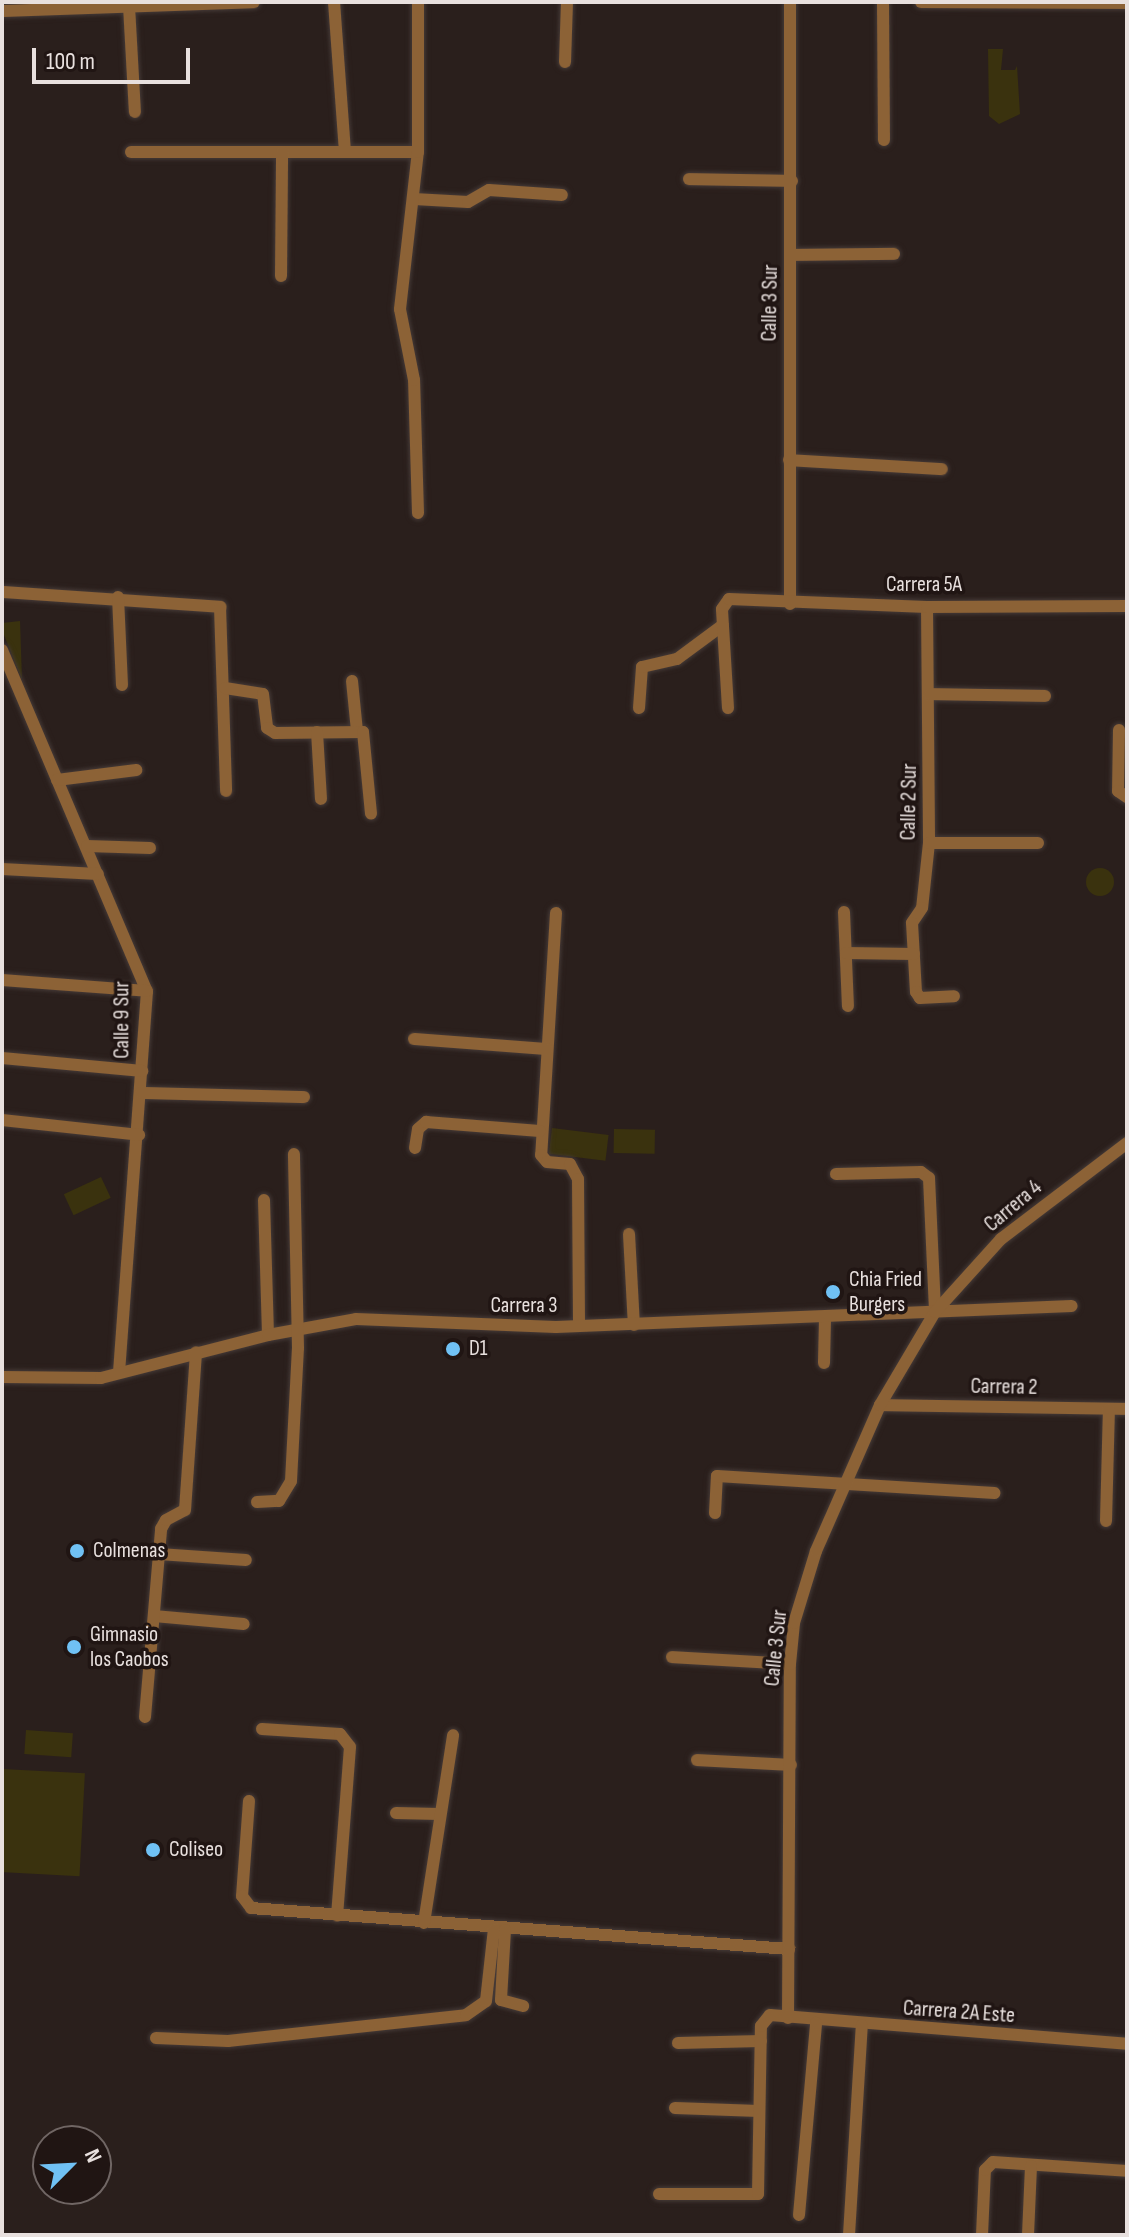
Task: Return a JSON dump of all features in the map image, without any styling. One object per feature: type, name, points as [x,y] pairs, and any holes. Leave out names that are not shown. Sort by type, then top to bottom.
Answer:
[{"type":"street","points":[[2,11],[96,5],[254,2]]},
{"type":"street","points":[[334,2],[345,151]]},
{"type":"street","points":[[418,2],[418,152],[400,309],[414,380],[418,513]]},
{"type":"street","points":[[565,62],[567,2]]},
{"type":"street","name":"Calle 3 Sur","points":[[790,2],[790,604]]},
{"type":"street","points":[[883,2],[884,140]]},
{"type":"street","points":[[921,2],[1127,3]]},
{"type":"street","points":[[129,6],[135,112]]},
{"type":"street","points":[[131,152],[418,152]]},
{"type":"street","points":[[281,276],[282,152]]},
{"type":"street","points":[[689,179],[792,181]]},
{"type":"street","points":[[414,199],[468,202],[489,190],[562,195]]},
{"type":"street","points":[[791,255],[894,254]]},
{"type":"street","points":[[789,460],[942,469]]},
{"type":"street","points":[[2,592],[118,597],[220,607],[226,791]]},
{"type":"street","points":[[118,597],[122,685]]},
{"type":"street","name":"Carrera 5A","points":[[723,625],[723,603],[729,599],[790,604],[927,607],[1119,603]]},
{"type":"street","name":"Calle 2 Sur","points":[[927,607],[929,843],[922,908],[912,923],[914,954],[917,995],[954,996]]},
{"type":"street","points":[[723,625],[728,708]]},
{"type":"street","points":[[639,708],[642,667],[677,659],[723,625]]},
{"type":"street","name":"Calle 9 Sur","points":[[2,650],[9,685],[87,846],[147,991],[139,1135],[119,1371]]},
{"type":"street","points":[[352,681],[357,731],[368,745],[371,814]]},
{"type":"street","points":[[225,688],[263,694],[270,731],[357,731]]},
{"type":"street","points":[[930,694],[1045,696]]},
{"type":"street","points":[[1119,730],[1118,791],[1127,797]]},
{"type":"street","points":[[317,732],[321,799]]},
{"type":"street","points":[[57,780],[136,770]]},
{"type":"street","points":[[929,843],[1038,843]]},
{"type":"street","points":[[87,846],[150,848]]},
{"type":"street","points":[[2,869],[98,874]]},
{"type":"street","points":[[844,912],[848,1006]]},
{"type":"street","points":[[556,913],[540,1131],[544,1160],[570,1164],[578,1179],[579,1325]]},
{"type":"street","points":[[846,953],[914,954]]},
{"type":"street","points":[[2,980],[147,991]]},
{"type":"street","points":[[414,1039],[547,1049]]},
{"type":"street","points":[[2,1058],[142,1071]]},
{"type":"street","points":[[141,1093],[304,1097]]},
{"type":"street","points":[[2,1120],[139,1135]]},
{"type":"street","points":[[415,1148],[418,1129],[426,1122],[540,1131]]},
{"type":"street","name":"Carrera 4","points":[[935,1312],[1001,1239],[1127,1143]]},
{"type":"street","points":[[257,1502],[279,1501],[290,1488],[297,1329],[294,1154]]},
{"type":"street","points":[[836,1174],[921,1172],[929,1178],[935,1312]]},
{"type":"street","points":[[264,1200],[268,1335]]},
{"type":"street","points":[[629,1234],[634,1325]]},
{"type":"street","name":"Carrera 3","points":[[2,1377],[101,1378],[268,1335],[356,1319],[634,1325],[1072,1306]]},
{"type":"street","name":"Calle 3 Sur","points":[[788,2018],[790,1664],[794,1623],[842,1486],[880,1405],[935,1312]]},
{"type":"street","points":[[824,1363],[825,1319]]},
{"type":"street","points":[[145,1717],[162,1525],[185,1510],[196,1352]]},
{"type":"street","name":"Carrera 2","points":[[880,1405],[1127,1409]]},
{"type":"street","points":[[1106,1521],[1109,1409]]},
{"type":"street","points":[[715,1513],[717,1476],[994,1493]]},
{"type":"street","points":[[159,1554],[246,1560]]},
{"type":"street","points":[[154,1616],[244,1624]]},
{"type":"street","points":[[672,1657],[790,1664]]},
{"type":"street","points":[[262,1729],[340,1734],[350,1747],[337,1915]]},
{"type":"street","points":[[424,1923],[453,1735]]},
{"type":"street","points":[[697,1760],[791,1765]]},
{"type":"street","points":[[249,1801],[242,1896],[247,1907],[499,1929],[789,1949]]},
{"type":"street","points":[[396,1813],[439,1814]]},
{"type":"street","points":[[499,1929],[501,2000],[523,2006]]},
{"type":"street","points":[[156,2038],[228,2041],[466,2015],[486,2001],[499,1929]]},
{"type":"street","points":[[659,2194],[758,2194],[764,2019],[788,2018]]},
{"type":"street","name":"Carrera 2A Este","points":[[788,2018],[816,2023],[1127,2044]]},
{"type":"street","points":[[799,2215],[816,2023]]},
{"type":"street","points":[[849,2235],[862,2025]]},
{"type":"street","points":[[678,2043],[761,2041]]},
{"type":"street","points":[[675,2108],[759,2111]]},
{"type":"street","points":[[982,2235],[987,2164],[1127,2171]]},
{"type":"street","points":[[1028,2235],[1031,2166]]},
{"type":"shaded area","points":[[988,49],[1003,49],[1001,70],[1015,70],[1017,66],[1020,114],[999,124],[989,116]]},
{"type":"shaded area","points":[[20,621],[22,680],[2,630],[2,623]]},
{"type":"shaded area","points":[[1100,868],[1110,872],[1114,882],[1110,892],[1100,896],[1090,892],[1086,882],[1090,872]]},
{"type":"shaded area","points":[[552,1128],[609,1135],[605,1161],[549,1154]]},
{"type":"shaded area","points":[[614,1129],[655,1130],[655,1154],[614,1153]]},
{"type":"shaded area","points":[[101,1177],[111,1198],[74,1215],[64,1194]]},
{"type":"shaded area","points":[[26,1730],[73,1733],[71,1757],[24,1754]]},
{"type":"shaded area","points":[[2,1769],[85,1773],[79,1876],[2,1872]]},
{"type":"place","name":"Chia Fried Burgers","points":[[833,1292]]},
{"type":"place","name":"D1","points":[[453,1349]]},
{"type":"place","name":"Colmenas","points":[[77,1551]]},
{"type":"place","name":"Gimnasio los Caobos","points":[[74,1647]]},
{"type":"place","name":"Coliseo","points":[[153,1850]]}]
